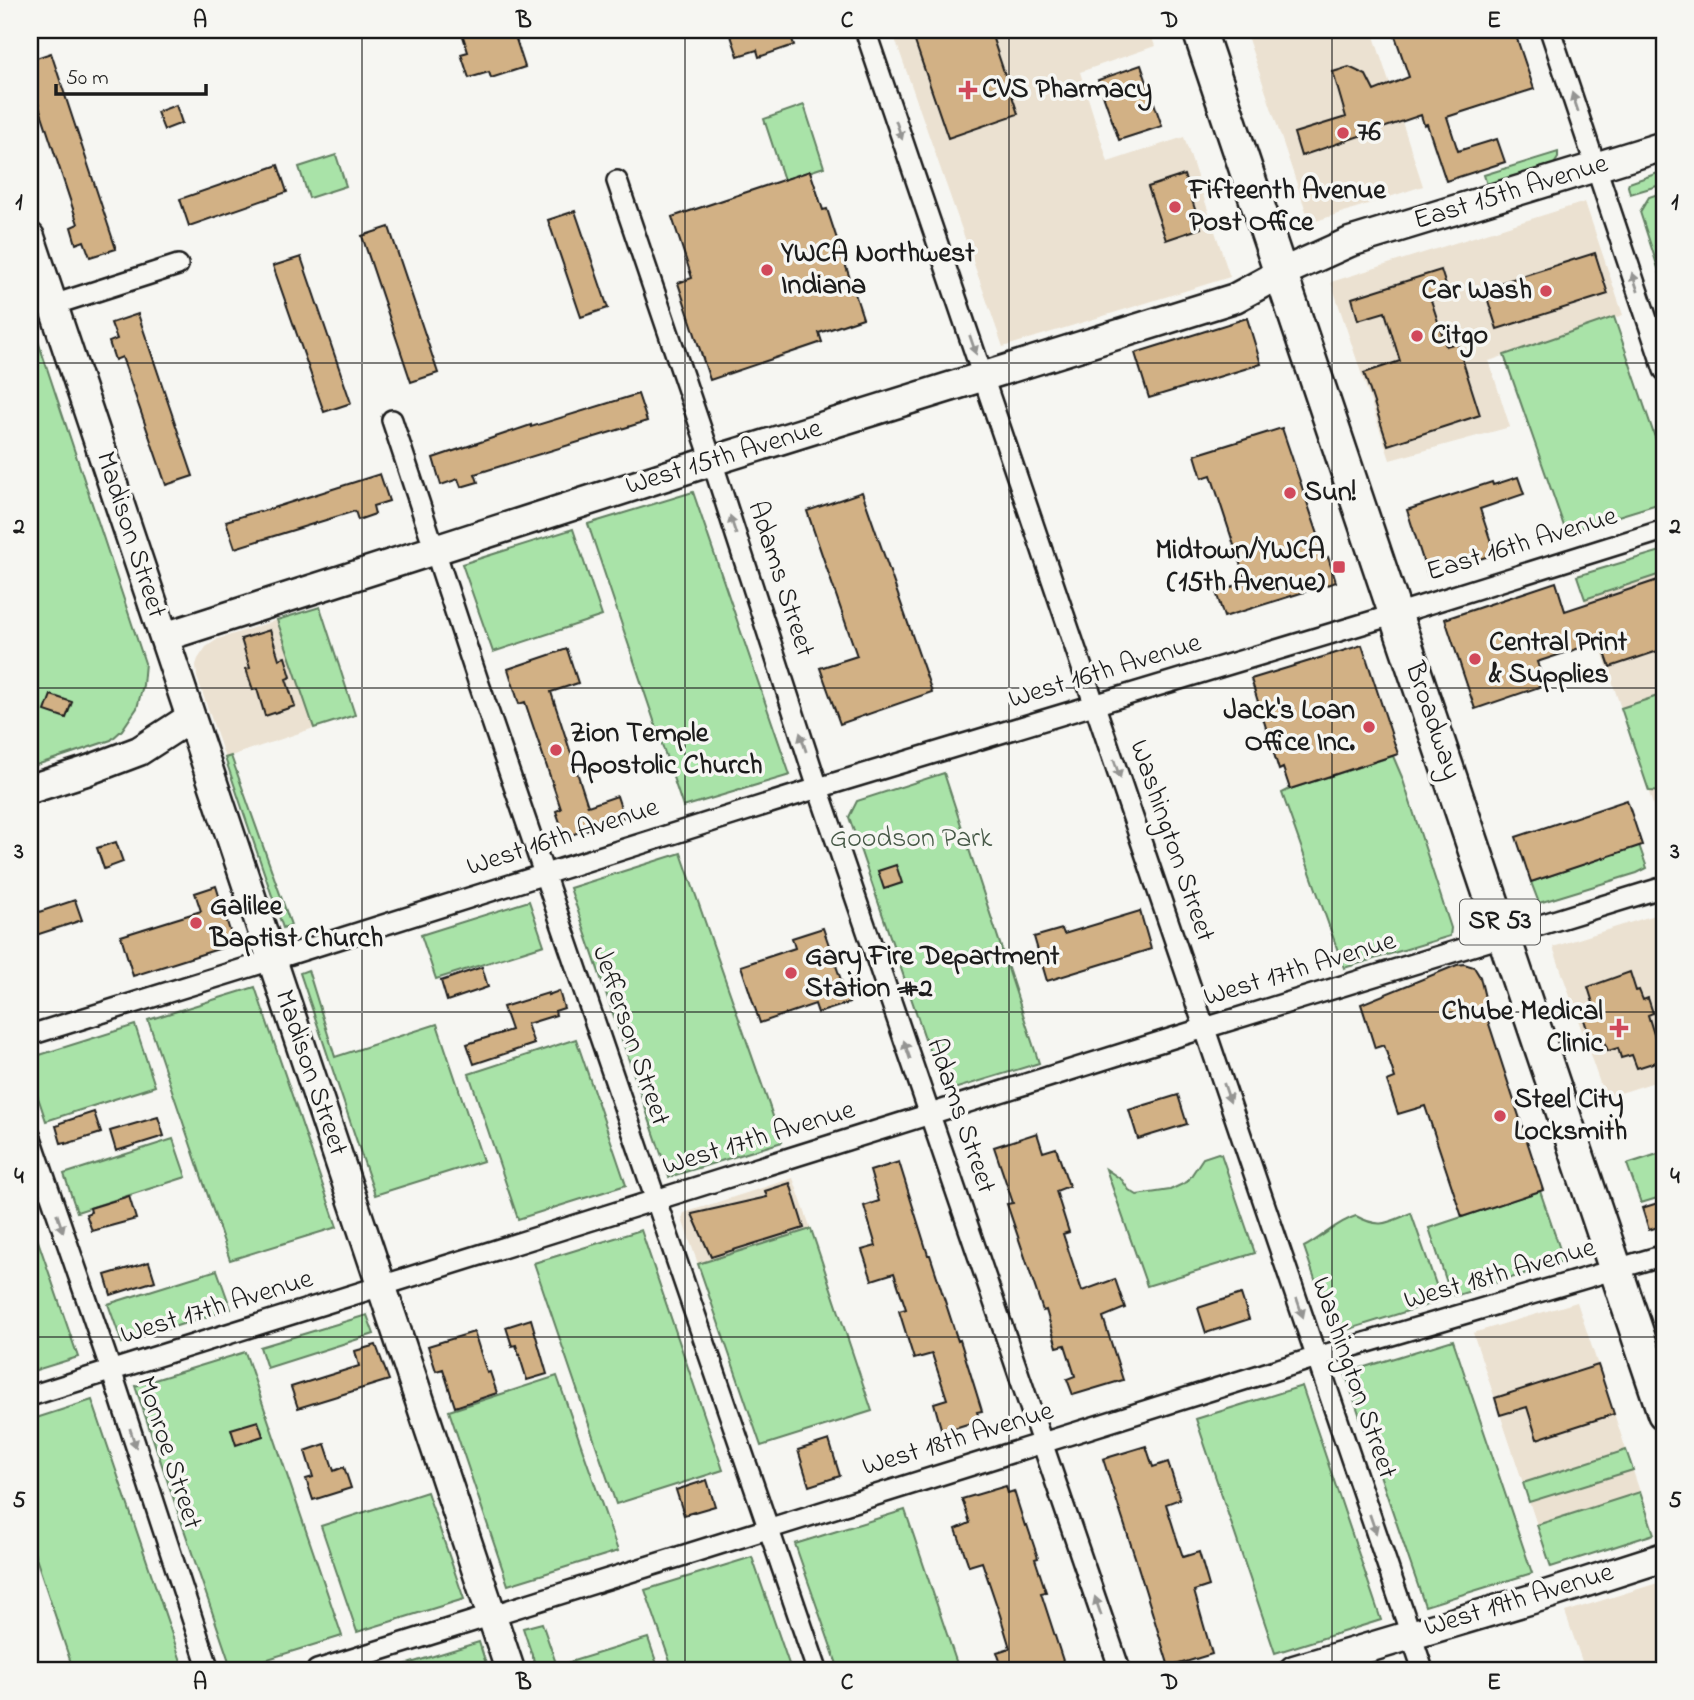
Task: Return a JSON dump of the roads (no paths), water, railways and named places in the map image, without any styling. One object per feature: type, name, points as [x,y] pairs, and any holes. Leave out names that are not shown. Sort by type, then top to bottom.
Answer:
[{"type":"main road","name":"Broadway","points":[[1199,30],[1664,1413]]},
{"type":"main road","name":"East 15th Avenue","points":[[1281,273],[1350,242],[1664,146]]},
{"type":"main road","name":"Madison Street","points":[[30,237],[510,1670]]},
{"type":"main road","name":"West 15th Avenue","points":[[164,637],[712,461],[1236,298],[1281,273]]},
{"type":"main road","points":[[30,789],[86,772],[139,751],[190,718]]},
{"type":"main road","name":"West 19th Avenue","points":[[1294,1670],[1664,1557]]},
{"type":"street","name":"Washington Street","points":[[865,30],[1423,1670]]},
{"type":"street","points":[[1550,30],[1664,370]]},
{"type":"street","name":"Adams Street","points":[[617,181],[712,461],[818,788],[1120,1670]]},
{"type":"street","points":[[52,305],[178,265]]},
{"type":"street","name":"Jefferson Street","points":[[392,420],[479,684],[817,1670]]},
{"type":"street","name":"East 16th Avenue","points":[[1396,614],[1664,530]]},
{"type":"street","name":"West 16th Avenue","points":[[30,1035],[818,788],[1396,614]]},
{"type":"street","name":"West 17th Avenue","points":[[30,1396],[1664,887]]},
{"type":"street","name":"Monroe Street","points":[[30,1135],[111,1370],[209,1670]]},
{"type":"street","name":"West 18th Avenue","points":[[317,1670],[1317,1357],[1664,1255]]},
{"type":"place","name":"CVS Pharmacy","points":[[968,90]]},
{"type":"place","name":"76","points":[[1343,133]]},
{"type":"place","name":"Fifteenth Avenue Post Office","points":[[1175,207]]},
{"type":"place","name":"YWCA Northwest Indiana","points":[[767,270]]},
{"type":"place","name":"Car Wash","points":[[1546,291]]},
{"type":"place","name":"Citgo","points":[[1417,336]]},
{"type":"place","name":"Sun!","points":[[1290,493]]},
{"type":"place","name":"Midtown/YWCA (15th Avenue)","points":[[1339,567]]},
{"type":"place","name":"Central Print & Supplies","points":[[1475,659]]},
{"type":"place","name":"Jack's Loan Office Inc.","points":[[1369,727]]},
{"type":"place","name":"Zion Temple Apostolic Church","points":[[556,750]]},
{"type":"place","name":"Galilee Baptist Church","points":[[196,923]]},
{"type":"place","name":"Gary Fire Department Station #2","points":[[791,973]]},
{"type":"place","name":"Chube Medical Clinic","points":[[1619,1028]]},
{"type":"place","name":"Steel City Locksmith","points":[[1500,1116]]},
{"type":"park label","name":"Goodson Park","points":[[911,839]]}]
